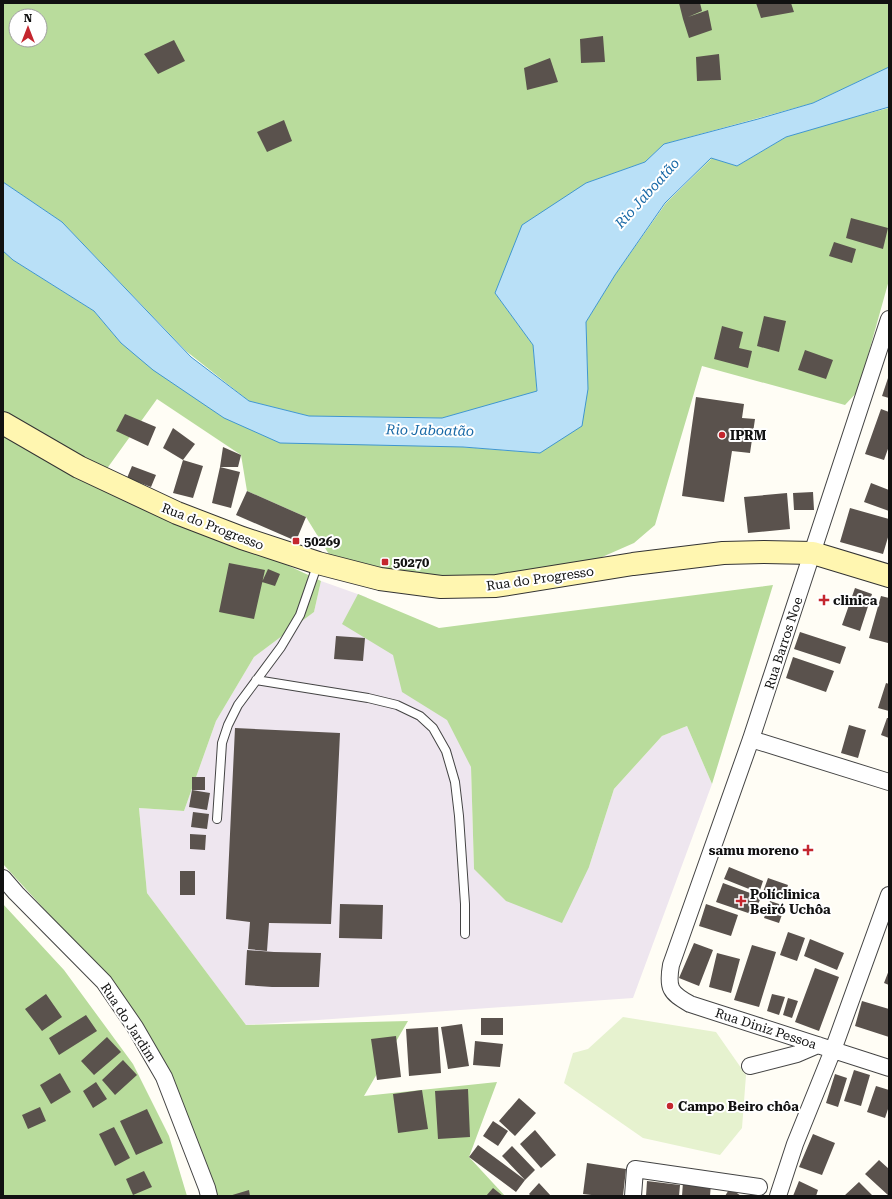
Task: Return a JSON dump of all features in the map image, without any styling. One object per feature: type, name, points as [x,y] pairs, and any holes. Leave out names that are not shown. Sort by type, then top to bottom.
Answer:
[{"type":"street","name":"Rua Barros Noe","points":[[671,965],[751,739],[889,319]]},
{"type":"street","name":"Rua do Progresso","points":[[3,423],[79,467],[177,513],[242,538],[318,563],[380,579],[441,587],[496,586],[633,564],[716,554],[764,552],[812,553],[889,576]]},
{"type":"street","points":[[751,739],[889,782]]},
{"type":"street","name":"Rua do Jardim","points":[[3,878],[104,982],[135,1027],[164,1077],[209,1196]]},
{"type":"street","points":[[778,1196],[825,1047],[889,895]]},
{"type":"street","name":"Rua Diniz Pessoa","points":[[671,965],[669,976],[671,989],[674,994],[690,1004],[889,1068]]},
{"type":"street","points":[[750,1066],[825,1047]]},
{"type":"street","points":[[633,1196],[635,1169],[759,1187]]},
{"type":"lane","points":[[217,819],[222,743],[228,725],[238,705],[281,647],[300,615],[318,563]]},
{"type":"lane","points":[[256,680],[368,698],[397,705],[420,716],[433,728],[446,751],[455,782],[459,816],[465,904],[465,934]]},
{"type":"shaded area","points":[[321,581],[366,597],[398,626],[452,699],[471,767],[474,869],[589,867],[614,789],[662,736],[687,726],[712,784],[633,998],[246,1025],[147,893],[139,808],[184,811],[216,721],[254,657],[314,612]]},
{"type":"green space","points":[[3,3],[889,3],[889,67],[813,103],[664,144],[645,162],[586,183],[495,293],[533,345],[537,392],[442,418],[309,416],[249,401],[186,351],[62,222],[3,182]]},
{"type":"green space","points":[[889,108],[889,280],[858,391],[845,405],[702,366],[655,525],[634,543],[593,561],[498,576],[442,581],[330,556],[306,517],[247,491],[241,455],[157,399],[106,470],[3,411],[3,251],[13,260],[94,311],[121,343],[224,418],[463,447],[540,453],[588,389],[586,322],[615,275],[666,203],[712,158],[737,166],[786,137]]},
{"type":"green space","points":[[3,431],[321,581],[314,612],[254,657],[216,721],[184,811],[139,808],[147,893],[246,1025],[408,1021],[364,1096],[497,1082],[469,1157],[505,1196],[215,1196],[110,981],[3,864]]},
{"type":"green space","points":[[773,585],[712,784],[687,726],[662,736],[614,789],[589,867],[562,923],[506,901],[474,869],[471,767],[447,720],[402,692],[393,655],[342,624],[358,594],[439,628]]},
{"type":"green space","points":[[3,904],[64,970],[133,1064],[169,1136],[187,1196],[3,1196]]},
{"type":"green space","name":"Campo Beiro chôa","points":[[623,1017],[716,1032],[746,1075],[742,1128],[720,1155],[643,1138],[564,1083],[573,1053],[588,1049]]},
{"type":"water","name":"Rio Jaboatão","points":[[889,67],[889,107],[786,137],[737,166],[711,158],[665,203],[615,275],[586,322],[588,389],[582,426],[540,453],[463,447],[280,443],[224,418],[153,370],[121,343],[94,311],[13,260],[3,251],[3,182],[62,222],[191,357],[249,401],[309,416],[442,418],[537,391],[533,345],[495,293],[522,225],[586,183],[645,162],[664,144],[813,103]]},
{"type":"building","points":[[679,3],[700,3],[702,11],[688,17],[708,10],[712,30],[689,38]]},
{"type":"building","points":[[756,3],[791,3],[794,12],[761,18]]},
{"type":"building","points":[[603,36],[605,62],[581,63],[580,39]]},
{"type":"building","points":[[174,40],[185,61],[158,74],[144,54]]},
{"type":"building","points":[[719,54],[721,80],[697,81],[696,57]]},
{"type":"building","points":[[550,58],[558,82],[527,90],[524,68]]},
{"type":"building","points":[[284,120],[292,141],[267,152],[257,132]]},
{"type":"building","points":[[851,218],[888,228],[883,249],[846,238]]},
{"type":"building","points":[[834,242],[856,249],[852,263],[829,256]]},
{"type":"building","points":[[764,316],[786,321],[779,352],[757,346]]},
{"type":"building","points":[[722,326],[743,332],[739,348],[752,351],[748,368],[714,359]]},
{"type":"building","points":[[805,350],[833,360],[826,379],[798,370]]},
{"type":"building","points":[[889,375],[889,398],[882,396]]},
{"type":"building","name":"IPRM","points":[[696,397],[744,404],[742,418],[755,419],[750,453],[732,451],[724,502],[682,496]]},
{"type":"building","points":[[881,409],[889,412],[889,446],[884,460],[865,454]]},
{"type":"building","points":[[125,414],[156,427],[148,446],[116,431]]},
{"type":"building","points":[[173,428],[195,444],[183,460],[163,448]]},
{"type":"building","points":[[223,447],[241,455],[238,467],[220,467]]},
{"type":"building","points":[[183,460],[203,466],[193,498],[173,493]]},
{"type":"building","points":[[132,466],[156,475],[151,487],[127,478]]},
{"type":"building","points":[[220,467],[240,472],[231,508],[212,503]]},
{"type":"building","points":[[871,483],[889,490],[889,511],[864,502]]},
{"type":"building","points":[[247,491],[306,517],[296,541],[236,515]]},
{"type":"building","points":[[813,492],[814,510],[794,510],[793,493]]},
{"type":"building","points":[[787,493],[790,529],[748,533],[744,497]]},
{"type":"building","points":[[850,508],[889,519],[889,534],[883,554],[840,542]]},
{"type":"building","points":[[229,563],[265,570],[254,619],[219,612]]},
{"type":"building","points":[[268,569],[280,574],[275,586],[262,582]]},
{"type":"building","points":[[855,588],[872,594],[860,631],[842,625]]},
{"type":"building","points":[[881,596],[889,598],[888,643],[869,638]]},
{"type":"building","points":[[800,632],[846,647],[840,664],[794,649]]},
{"type":"building","points":[[336,636],[365,638],[363,661],[334,659]]},
{"type":"building","points":[[793,657],[834,671],[826,692],[786,678]]},
{"type":"building","points":[[886,683],[889,684],[889,711],[878,708]]},
{"type":"building","points":[[887,718],[889,718],[889,738],[881,735]]},
{"type":"building","points":[[849,725],[866,730],[858,758],[841,753]]},
{"type":"building","points":[[235,728],[340,733],[331,924],[269,923],[267,951],[248,949],[250,922],[226,919]]},
{"type":"building","points":[[192,777],[205,777],[205,790],[192,790]]},
{"type":"building","points":[[192,790],[210,793],[207,810],[189,807]]},
{"type":"building","points":[[193,812],[209,814],[207,829],[191,827]]},
{"type":"building","points":[[190,834],[206,835],[205,850],[190,849]]},
{"type":"building","points":[[729,867],[763,881],[759,893],[724,879]]},
{"type":"building","points":[[180,871],[195,871],[195,895],[180,895]]},
{"type":"building","points":[[768,878],[788,885],[783,899],[763,892]]},
{"type":"building","points":[[723,883],[761,897],[754,915],[716,902]]},
{"type":"building","points":[[770,901],[785,906],[779,923],[764,918]]},
{"type":"building","points":[[340,904],[383,905],[382,939],[339,938]]},
{"type":"building","points":[[706,904],[738,915],[731,936],[699,926]]},
{"type":"building","points":[[788,932],[805,938],[797,961],[780,955]]},
{"type":"building","points":[[810,939],[844,953],[837,970],[804,956]]},
{"type":"building","points":[[694,943],[713,950],[699,986],[679,978]]},
{"type":"building","points":[[752,945],[776,952],[759,1007],[734,1000]]},
{"type":"building","points":[[247,950],[321,953],[319,987],[272,987],[245,985]]},
{"type":"building","points":[[717,953],[740,959],[731,993],[709,987]]},
{"type":"building","points":[[815,968],[839,977],[819,1031],[795,1022]]},
{"type":"building","points":[[889,970],[889,985],[884,983]]},
{"type":"building","points":[[46,994],[62,1017],[42,1031],[25,1009]]},
{"type":"building","points":[[772,994],[785,997],[779,1015],[767,1011]]},
{"type":"building","points":[[788,998],[798,1001],[792,1018],[783,1015]]},
{"type":"building","points":[[862,1001],[889,1009],[889,1037],[855,1026]]},
{"type":"building","points":[[86,1015],[97,1031],[59,1055],[49,1038]]},
{"type":"building","points":[[481,1018],[503,1018],[503,1035],[481,1035]]},
{"type":"building","points":[[462,1024],[469,1066],[448,1069],[441,1027]]},
{"type":"building","points":[[438,1027],[441,1073],[409,1076],[406,1029]]},
{"type":"building","points":[[396,1036],[401,1077],[377,1080],[371,1039]]},
{"type":"building","points":[[107,1037],[121,1052],[94,1075],[81,1061]]},
{"type":"building","points":[[475,1041],[503,1044],[500,1067],[473,1065]]},
{"type":"building","points":[[123,1060],[137,1075],[115,1095],[102,1080]]},
{"type":"building","points":[[854,1070],[870,1075],[861,1106],[844,1101]]},
{"type":"building","points":[[60,1073],[71,1092],[51,1104],[40,1085]]},
{"type":"building","points":[[835,1074],[847,1078],[838,1107],[826,1103]]},
{"type":"building","points":[[96,1082],[107,1099],[93,1108],[83,1091]]},
{"type":"building","points":[[876,1086],[889,1090],[889,1106],[885,1118],[867,1112]]},
{"type":"building","points":[[468,1089],[470,1137],[438,1139],[435,1091]]},
{"type":"building","points":[[422,1090],[428,1129],[398,1133],[393,1094]]},
{"type":"building","points":[[519,1098],[536,1113],[515,1136],[499,1121]]},
{"type":"building","points":[[40,1107],[46,1121],[28,1129],[22,1115]]},
{"type":"building","points":[[147,1109],[163,1143],[136,1155],[120,1121]]},
{"type":"building","points":[[493,1121],[508,1131],[498,1146],[483,1136]]},
{"type":"building","points":[[114,1127],[130,1158],[115,1166],[99,1134]]},
{"type":"building","points":[[535,1130],[556,1155],[541,1168],[520,1144]]},
{"type":"building","points":[[813,1134],[835,1143],[822,1175],[799,1167]]},
{"type":"building","points":[[478,1145],[525,1180],[516,1192],[469,1157]]},
{"type":"building","points":[[512,1146],[535,1170],[525,1180],[502,1156]]},
{"type":"building","points":[[879,1160],[889,1169],[889,1196],[865,1174]]},
{"type":"building","points":[[587,1163],[626,1169],[623,1196],[583,1194]]},
{"type":"building","points":[[144,1171],[152,1187],[133,1195],[126,1179]]},
{"type":"building","points":[[647,1181],[680,1185],[679,1196],[646,1196]]},
{"type":"building","points":[[799,1181],[818,1190],[816,1196],[793,1196]]},
{"type":"building","points":[[683,1182],[711,1183],[710,1196],[682,1196]]},
{"type":"building","points":[[859,1182],[873,1196],[844,1196]]},
{"type":"building","points":[[539,1183],[551,1196],[531,1196],[529,1194]]},
{"type":"building","points":[[493,1188],[503,1196],[486,1196]]},
{"type":"building","points":[[730,1188],[741,1196],[725,1196]]},
{"type":"building","points":[[249,1190],[250,1196],[229,1196]]},
{"type":"place","name":"IPRM","points":[[722,435]]},
{"type":"place","name":"50269","points":[[296,541]]},
{"type":"place","name":"50270","points":[[385,562]]},
{"type":"place","name":"clinica","points":[[824,600]]},
{"type":"place","name":"samu moreno","points":[[808,850]]},
{"type":"place","name":"Políclinica Beiró Uchôa","points":[[741,901]]},
{"type":"place","name":"Campo Beiro chôa","points":[[670,1106]]}]
